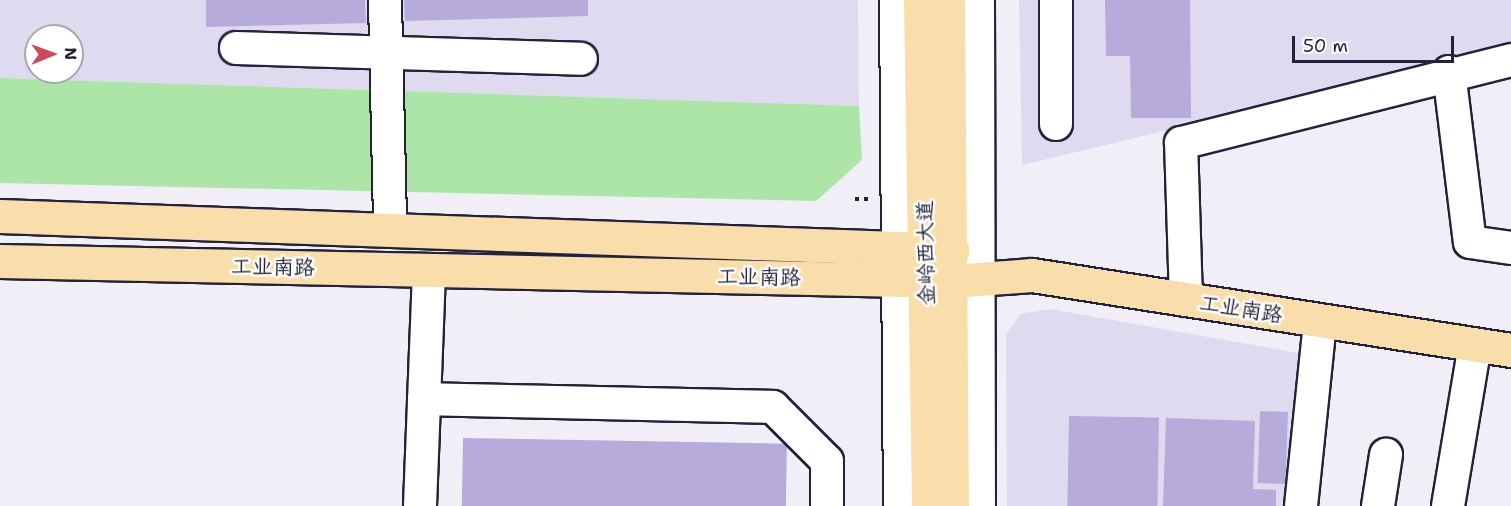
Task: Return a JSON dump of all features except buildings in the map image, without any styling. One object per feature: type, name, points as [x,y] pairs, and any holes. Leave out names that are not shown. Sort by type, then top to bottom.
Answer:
[{"type":"main road","name":"金岭西大道","points":[[920,0],[939,265],[952,506]]},
{"type":"main road","name":"金岭西大道","points":[[928,506],[948,0]]},
{"type":"main road","name":"工业南路","points":[[0,216],[390,228],[939,265],[1032,274],[1320,322],[1511,350]]},
{"type":"main road","name":"工业南路","points":[[0,261],[429,270],[939,265]]},
{"type":"street","points":[[385,0],[390,228]]},
{"type":"street","points":[[896,0],[979,506]]},
{"type":"street","points":[[900,506],[939,265],[978,0]]},
{"type":"street","points":[[1056,0],[1056,124]]},
{"type":"street","points":[[236,48],[581,59]]},
{"type":"street","points":[[1186,300],[1181,143],[1449,72],[1511,60]]},
{"type":"street","points":[[1449,72],[1470,242],[1511,248]]},
{"type":"street","points":[[420,506],[429,270]]},
{"type":"street","points":[[1301,506],[1320,322]]},
{"type":"street","points":[[1448,506],[1475,345]]},
{"type":"street","points":[[424,399],[773,407],[827,461],[827,506]]},
{"type":"street","points":[[1378,506],[1386,455]]},
{"type":"shaded area","points":[[0,0],[858,0],[859,106],[84,81],[84,24],[24,24],[24,79],[0,78]]},
{"type":"shaded area","points":[[1019,0],[1511,0],[1511,48],[1022,165]]},
{"type":"shaded area","points":[[1050,309],[1299,353],[1290,506],[1007,506],[1006,335],[1020,314]]},
{"type":"green space","points":[[0,78],[24,79],[24,84],[84,84],[84,81],[859,106],[862,160],[816,201],[0,183]]}]
